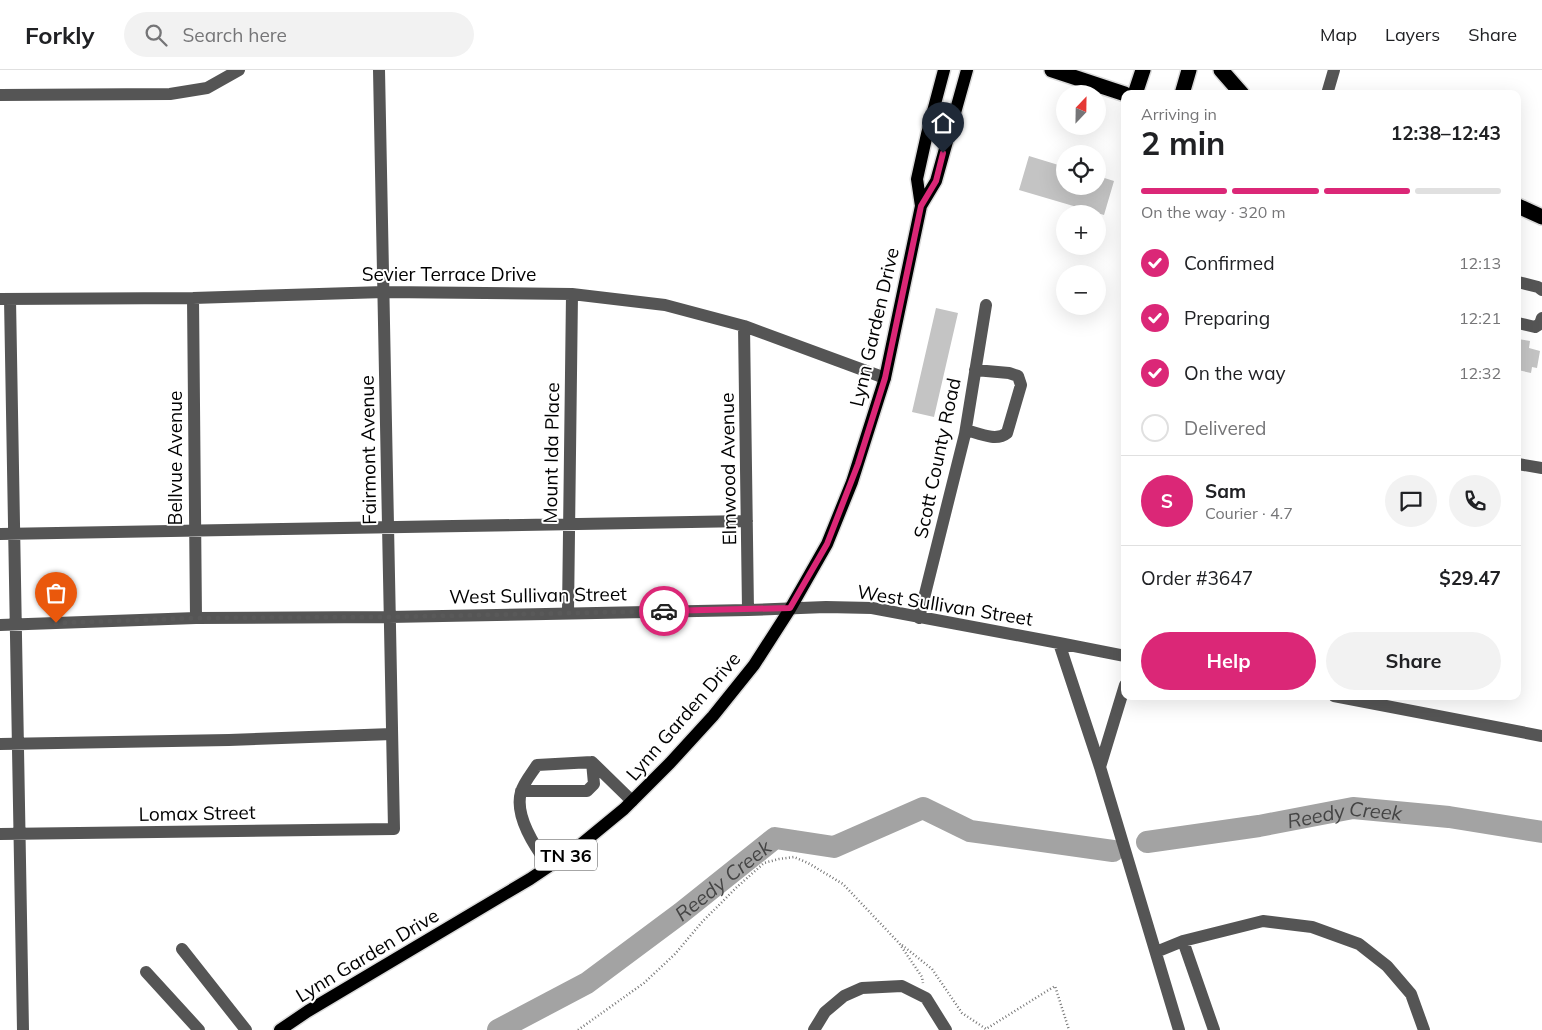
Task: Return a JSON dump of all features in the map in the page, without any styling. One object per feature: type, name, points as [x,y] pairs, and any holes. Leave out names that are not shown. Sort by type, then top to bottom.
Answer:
[{"type":"highway","points":[[1052,70],[1121,93]]},
{"type":"highway","points":[[1136,90],[1143,70]]},
{"type":"highway","points":[[1183,90],[1189,70]]},
{"type":"highway","points":[[1221,70],[1238,90]]},
{"type":"highway","points":[[1521,208],[1542,219]]},
{"type":"highway","points":[[1521,216],[1542,219]]},
{"type":"main road","name":"Lynn Garden Drive","points":[[921,206],[917,179],[926,134],[944,70]]},
{"type":"main road","name":"Lynn Garden Drive","points":[[280,1030],[308,1011],[474,913],[579,846],[632,802],[670,763],[713,716],[754,666],[790,608],[830,535],[852,482],[885,378],[921,206],[936,181],[967,70]]},
{"type":"street","points":[[0,95],[170,94],[206,88],[239,70]]},
{"type":"street","name":"Fairmont Avenue","points":[[379,70],[394,829]]},
{"type":"street","points":[[1328,90],[1334,70]]},
{"type":"street","points":[[1521,283],[1538,287],[1542,290]]},
{"type":"street","name":"Sevier Terrace Drive","points":[[5,299],[193,298],[384,292],[572,294],[665,305],[744,326],[885,378]]},
{"type":"street","name":"Mount Ida Place","points":[[568,612],[572,294]]},
{"type":"street","name":"Bellvue Avenue","points":[[193,298],[196,618]]},
{"type":"street","points":[[5,299],[15,534],[23,1030]]},
{"type":"street","name":"Scott County Road","points":[[919,618],[966,430],[986,305]]},
{"type":"street","points":[[1521,324],[1535,327],[1540,324],[1542,318]]},
{"type":"street","name":"Elmwood Avenue","points":[[744,326],[748,610]]},
{"type":"street","points":[[966,430],[996,437],[1002,437],[1007,433],[1021,385],[1018,376],[1009,373],[975,370]]},
{"type":"street","points":[[1521,464],[1542,468]]},
{"type":"street","points":[[0,534],[748,521]]},
{"type":"street","name":"West Sullivan Street","points":[[0,625],[196,618],[389,617],[826,607],[872,608],[1121,655]]},
{"type":"street","points":[[1059,643],[1100,767],[1179,1030]]},
{"type":"street","points":[[1100,767],[1121,698]]},
{"type":"street","points":[[1355,700],[1542,736]]},
{"type":"street","points":[[0,744],[229,740],[392,734]]},
{"type":"street","points":[[549,866],[534,845],[519,808],[521,791],[537,764],[592,762],[632,802]]},
{"type":"street","points":[[521,791],[587,791],[594,784],[592,762]]},
{"type":"street","name":"Lomax Street","points":[[0,834],[394,829]]},
{"type":"street","points":[[1156,952],[1183,941],[1263,921],[1312,927],[1358,944],[1387,966],[1411,994],[1424,1030]]},
{"type":"street","points":[[1183,941],[1214,1030]]},
{"type":"street","points":[[182,949],[246,1030]]},
{"type":"street","points":[[146,972],[199,1030]]},
{"type":"street","points":[[814,1030],[825,1012],[844,996],[862,988],[902,986],[926,998],[946,1030]]},
{"type":"path","points":[[578,1030],[644,984],[675,954],[702,922],[764,863],[794,858],[818,868],[842,884],[899,942],[932,969],[962,1013],[986,1029],[1055,986],[1069,1030]]},
{"type":"path","points":[[899,942],[922,976],[926,998]]},
{"type":"building","points":[[1029,156],[1056,164],[1056,195],[1106,195],[1106,178],[1114,181],[1106,208],[1106,205],[1070,205],[1019,190]]},
{"type":"building","points":[[936,308],[958,313],[934,417],[912,412]]},
{"type":"building","points":[[1521,340],[1530,341],[1529,348],[1540,351],[1537,368],[1532,367],[1531,373],[1521,371]]},
{"type":"waterway","name":"Reedy Creek","points":[[498,1030],[587,983],[681,913],[775,838],[834,847],[923,808],[970,831],[1113,851]]},
{"type":"waterway","name":"Reedy Creek","points":[[1147,842],[1259,826],[1353,808],[1449,817],[1542,832]]},
{"type":"way so far","points":[[56,623],[196,618],[389,617],[664,611]]},
{"type":"route","points":[[664,611],[790,608],[827,544],[852,482],[885,378],[921,206],[936,181],[943,153]]}]
